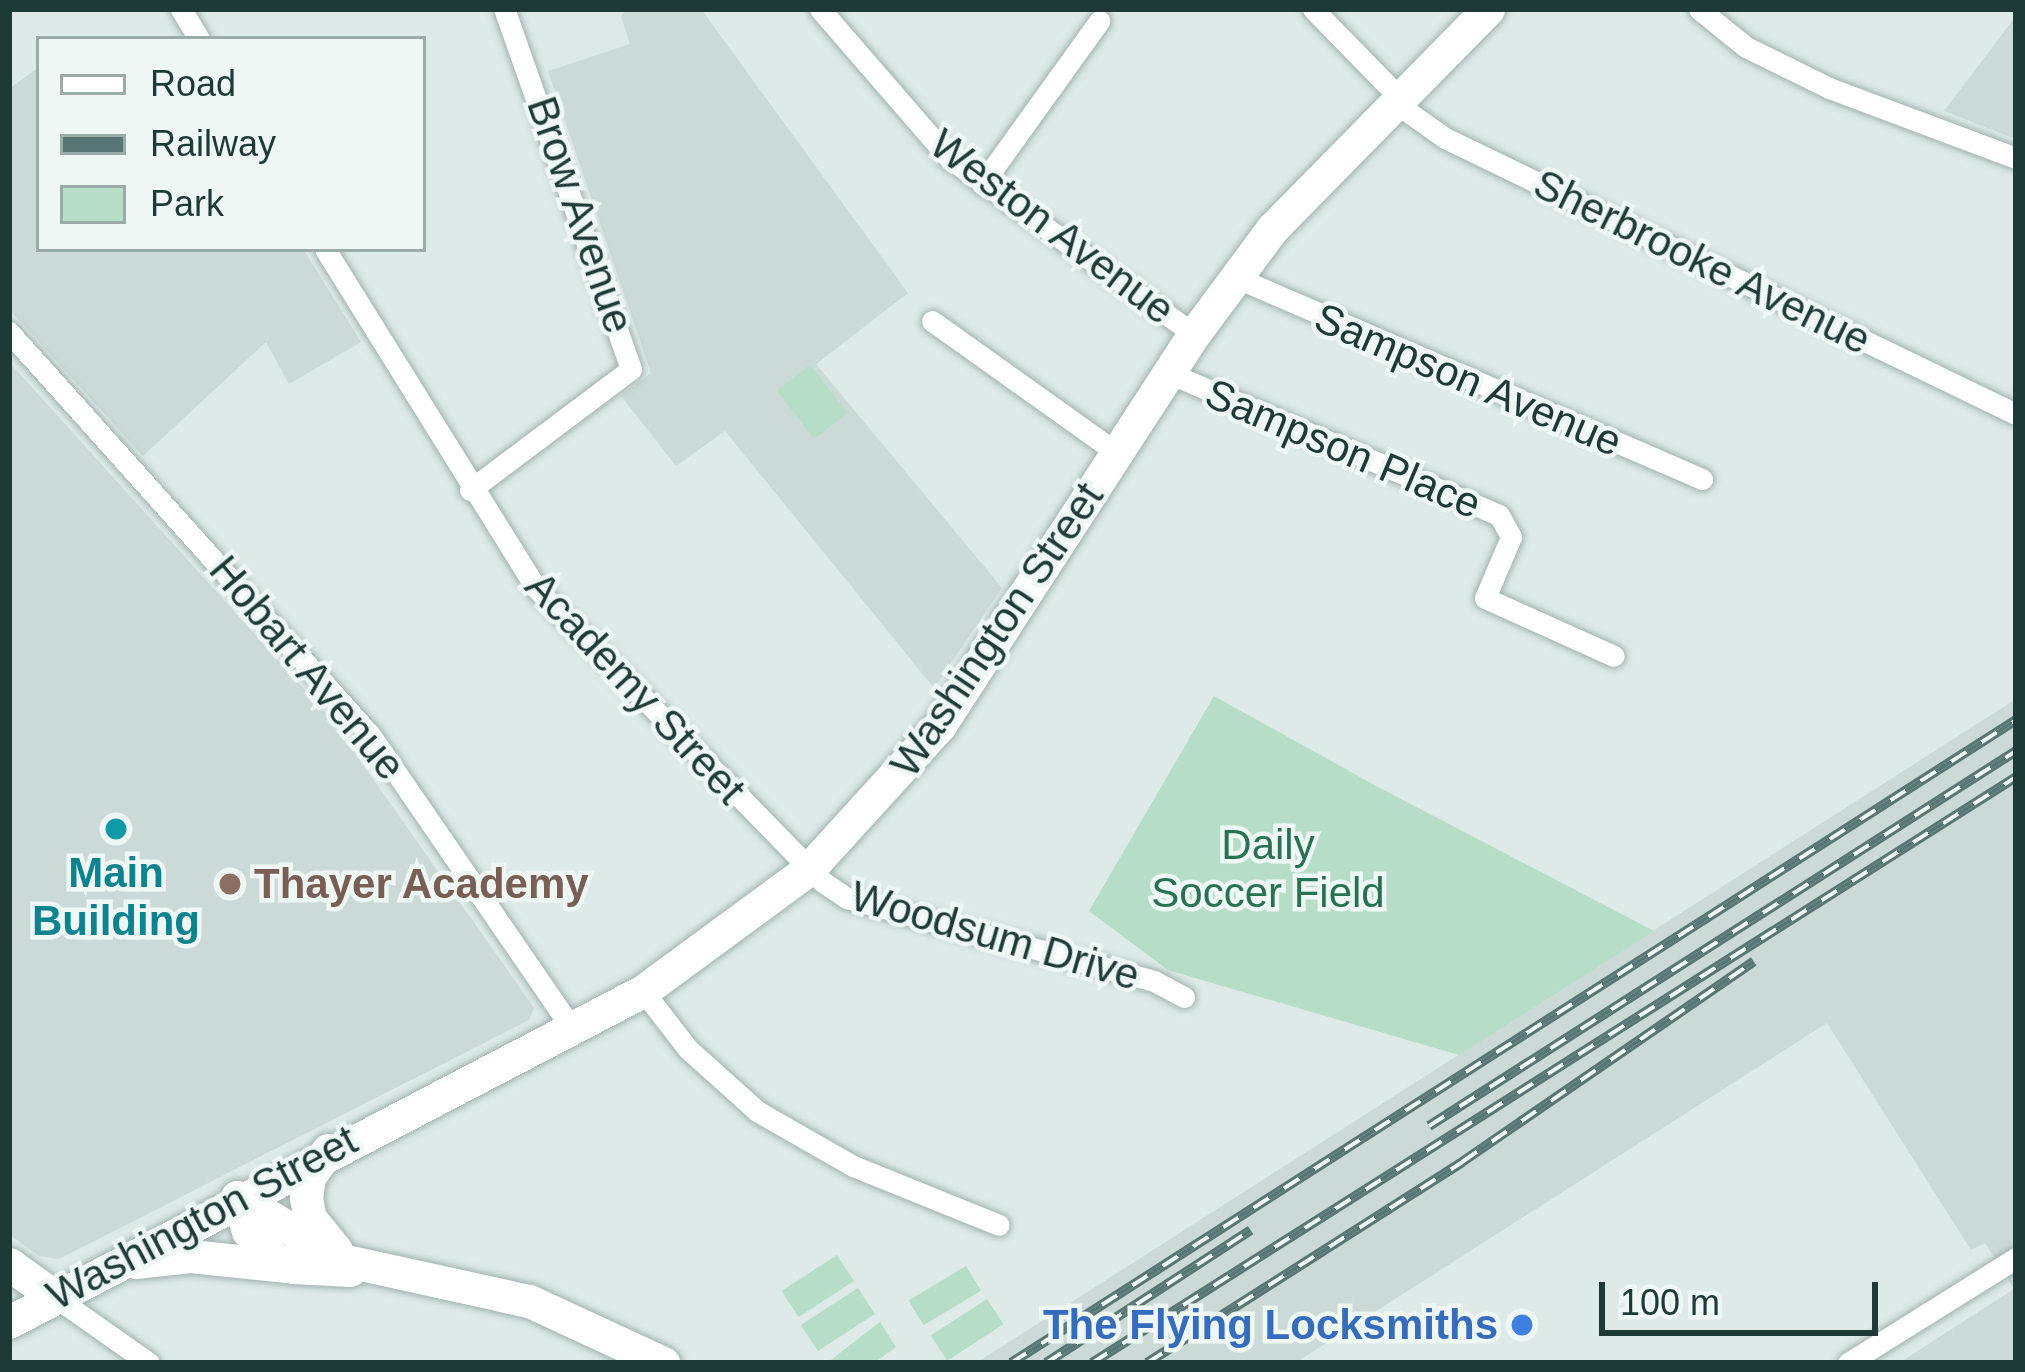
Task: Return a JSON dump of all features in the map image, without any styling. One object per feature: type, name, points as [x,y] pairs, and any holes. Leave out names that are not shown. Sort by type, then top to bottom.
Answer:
[{"type":"main road","name":"Washington Street","points":[[9,1322],[330,1148],[643,991],[809,869],[940,724],[1235,277],[1396,99],[1488,9]]},
{"type":"main road","points":[[330,1148],[309,1177],[310,1218],[344,1256],[400,1273]]},
{"type":"main road","points":[[237,1197],[256,1242],[293,1267]]},
{"type":"main road","points":[[237,1197],[329,1255],[529,1300],[663,1363]]},
{"type":"main road","points":[[110,1267],[190,1256],[400,1273]]},
{"type":"main road","points":[[9,1264],[55,1297]]},
{"type":"street","points":[[181,9],[197,36]]},
{"type":"street","name":"Brow Avenue","points":[[470,490],[631,369],[504,9]]},
{"type":"street","name":"Weston Avenue","points":[[820,9],[889,95],[982,184],[1194,334]]},
{"type":"street","name":"Sherbrooke Avenue","points":[[1313,9],[1396,99],[1445,138],[2016,414]]},
{"type":"street","points":[[1700,9],[1746,47],[1828,88],[2016,158]]},
{"type":"street","points":[[982,184],[1099,21]]},
{"type":"street","name":"Academy Street","points":[[327,252],[470,490],[572,631],[809,869]]},
{"type":"street","name":"Sampson Avenue","points":[[1235,277],[1702,479]]},
{"type":"street","points":[[932,321],[1117,453]]},
{"type":"street","name":"Hobart Avenue","points":[[9,332],[371,736],[572,1029]]},
{"type":"street","name":"Sampson Place","points":[[1169,373],[1504,518],[1509,544],[1485,598],[1614,656]]},
{"type":"street","name":"Woodsum Drive","points":[[809,869],[848,898],[1154,981],[1184,998]]},
{"type":"street","points":[[643,991],[688,1049],[757,1112],[854,1166],[999,1225]]},
{"type":"street","points":[[1848,1363],[2016,1258]]},
{"type":"street","points":[[55,1297],[149,1363]]},
{"type":"shaded area","points":[[627,9],[701,9],[908,293],[816,364],[1002,588],[934,688],[725,431],[676,466],[621,396],[651,373],[548,71],[630,44],[621,16]]},
{"type":"shaded area","points":[[2016,16],[2016,139],[1944,111]]},
{"type":"shaded area","points":[[36,69],[36,252],[305,252],[361,342],[289,384],[266,342],[143,456],[9,309],[9,89]]},
{"type":"shaded area","name":"Thayer Academy","points":[[9,362],[331,719],[534,1008],[529,1020],[59,1259],[39,1256],[9,1234]]},
{"type":"shaded area","points":[[2016,699],[2016,1363],[1899,1363],[2014,1289],[1985,1243],[1971,1250],[1827,1023],[1295,1363],[976,1363]]},
{"type":"green space","points":[[810,365],[848,413],[814,439],[777,391]]},
{"type":"green space","name":"Daily Soccer Field","points":[[1214,696],[1654,931],[1459,1055],[1168,970],[1089,911]]},
{"type":"green space","points":[[837,1255],[854,1281],[799,1317],[782,1291]]},
{"type":"green space","points":[[966,1266],[981,1291],[924,1325],[909,1301]]},
{"type":"green space","points":[[858,1288],[875,1314],[818,1351],[801,1325]]},
{"type":"green space","points":[[987,1299],[1003,1324],[947,1361],[931,1335]]},
{"type":"green space","points":[[880,1322],[896,1347],[874,1363],[827,1363]]},
{"type":"railway","points":[[1011,1363],[2016,720]]},
{"type":"railway","points":[[1429,1126],[2016,751]]},
{"type":"railway","points":[[1092,1363],[2016,777]]},
{"type":"railway","points":[[1147,1363],[1462,1162],[1754,961]]},
{"type":"railway","points":[[1046,1363],[1251,1230]]},
{"type":"place","name":"Main Building","points":[[116,829]]},
{"type":"place","name":"Thayer Academy","points":[[230,884]]},
{"type":"place","name":"The Flying Locksmiths","points":[[1522,1325]]}]
